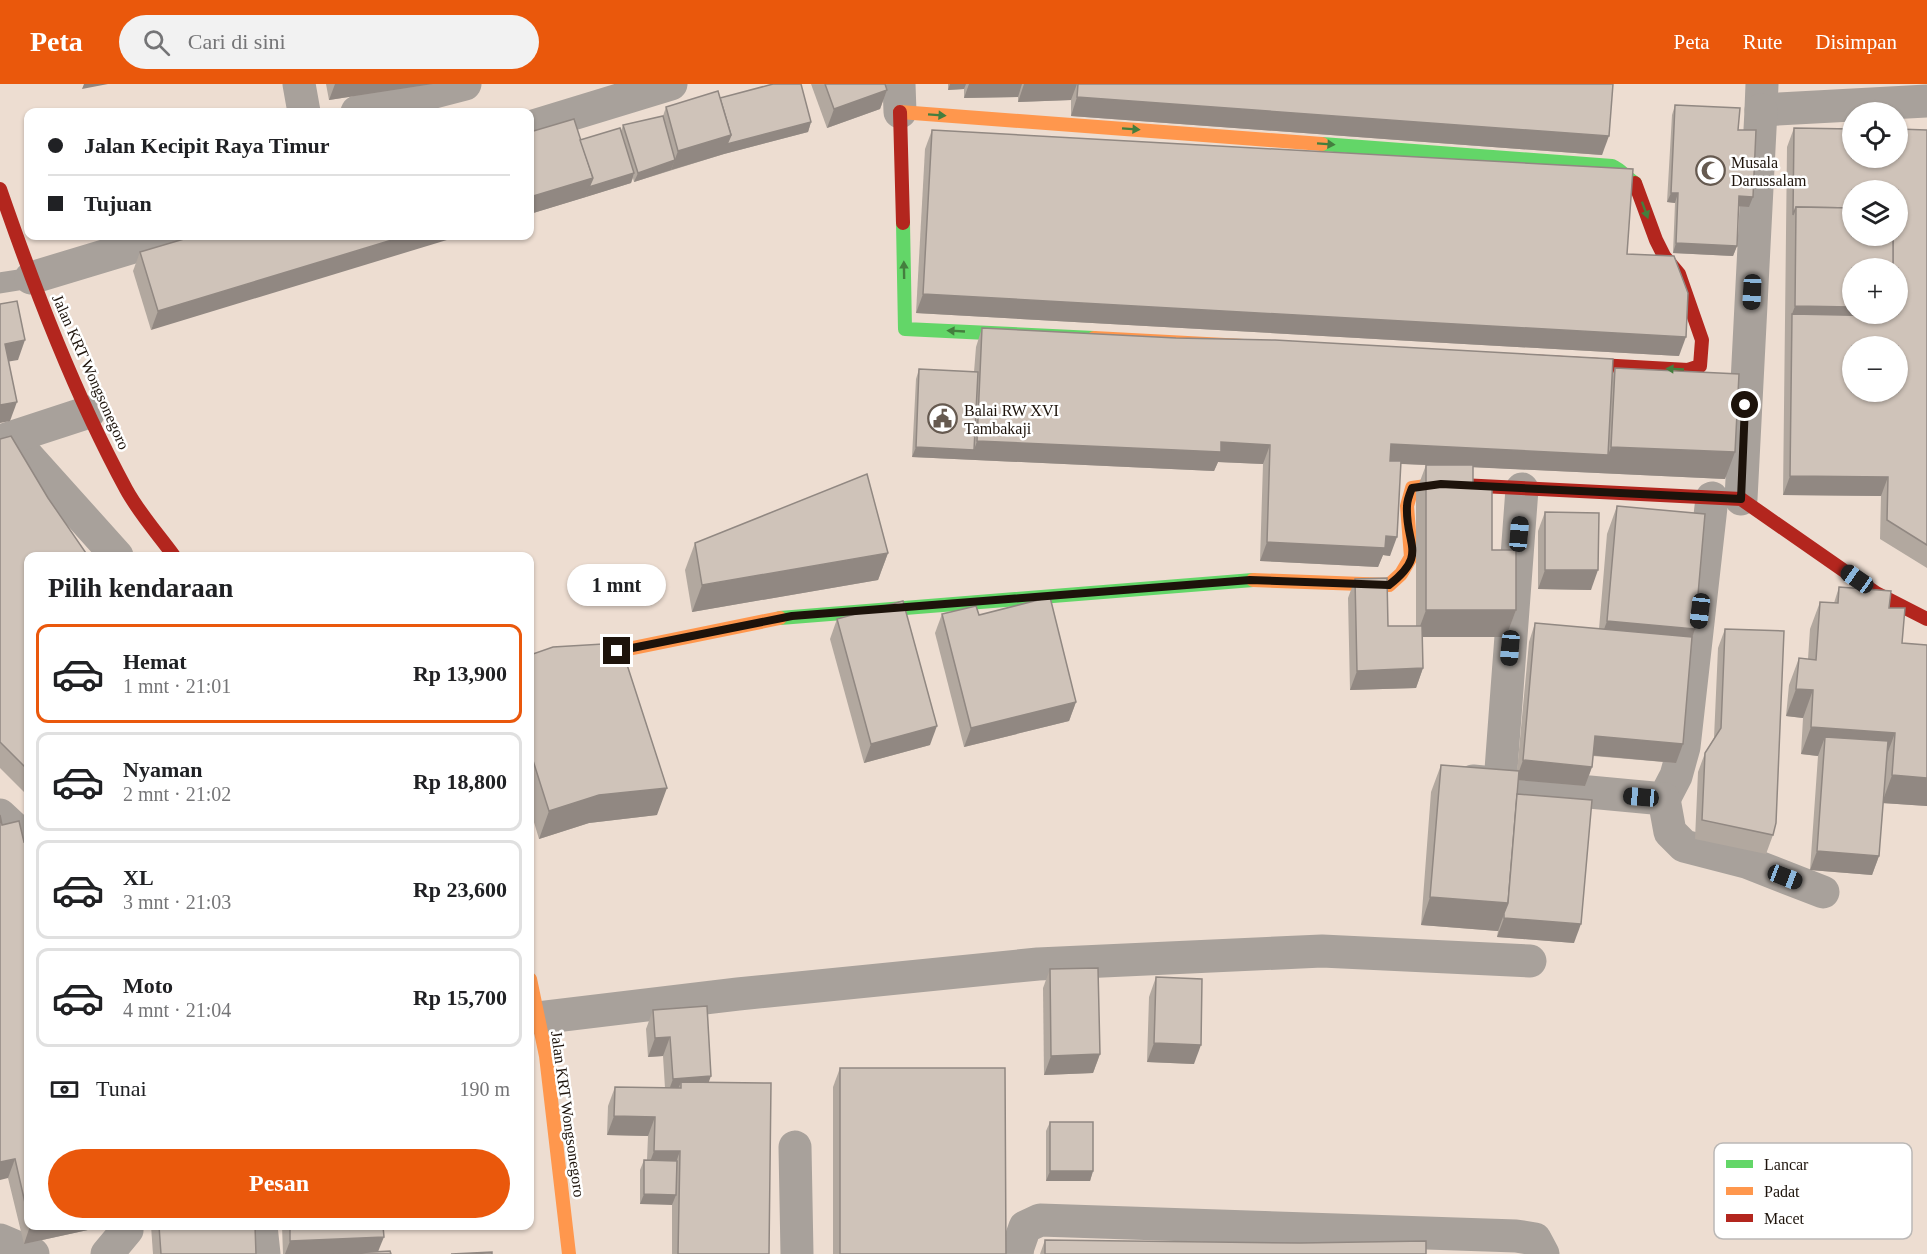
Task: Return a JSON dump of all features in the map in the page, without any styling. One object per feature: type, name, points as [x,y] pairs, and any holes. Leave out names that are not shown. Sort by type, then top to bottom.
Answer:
[{"type":"street","points":[[299,84],[303,108]]},
{"type":"street","points":[[372,108],[465,84]]},
{"type":"street","points":[[534,126],[671,84]]},
{"type":"street","points":[[1823,892],[1746,862],[1684,846],[1670,832],[1664,799],[1676,776],[1684,747],[1726,498],[1762,97],[1927,101]]},
{"type":"street","points":[[900,98],[1612,166],[1621,170],[1636,184],[1660,248],[1679,274],[1702,340],[1700,366],[1688,370],[1297,347],[905,329],[900,98]]},
{"type":"street","name":"Jalan KRT Wongsonegoro","points":[[0,189],[20,221],[16,280],[89,412],[127,491],[171,552]]},
{"type":"street","points":[[16,280],[156,240]]},
{"type":"street","points":[[89,412],[6,439],[113,552]]},
{"type":"street","points":[[534,668],[792,616],[1250,580],[1389,585],[1404,573],[1413,555],[1407,506],[1412,488],[1441,484],[1726,498],[1876,593],[1927,619]]},
{"type":"street","points":[[1500,783],[1522,489]]},
{"type":"street","points":[[1449,780],[1664,799]]},
{"type":"street","points":[[0,815],[24,837]]},
{"type":"street","points":[[538,1018],[738,994],[1038,964],[1323,951],[1530,961]]},
{"type":"street","name":"Jalan KRT Wongsonegoro","points":[[534,998],[538,1018],[538,1057],[569,1254]]},
{"type":"street","points":[[795,1147],[797,1254]]},
{"type":"street","points":[[1017,1254],[1025,1227],[1040,1220],[1516,1236],[1535,1239],[1543,1254]]},
{"type":"street","points":[[107,1254],[127,1230]]},
{"type":"street","points":[[261,1230],[264,1254]]},
{"type":"street","points":[[0,1240],[33,1254]]},
{"type":"building","points":[[773,84],[801,84],[811,122],[727,144],[731,135],[720,98]]},
{"type":"building","points":[[825,84],[885,84],[887,90],[834,109]]},
{"type":"building","points":[[1078,84],[1613,84],[1609,136],[1077,97]]},
{"type":"building","points":[[718,91],[731,135],[678,151],[666,107]]},
{"type":"building","name":"Musala Darussalam","points":[[1675,105],[1740,108],[1738,130],[1756,130],[1753,197],[1739,196],[1737,246],[1676,243],[1678,193],[1671,193]]},
{"type":"building","points":[[663,116],[675,160],[638,173],[623,125]]},
{"type":"building","points":[[574,119],[593,178],[534,196],[534,131]]},
{"type":"building","points":[[620,128],[634,173],[589,187],[593,178],[580,140]]},
{"type":"building","points":[[1794,128],[1842,129],[1842,168],[1908,168],[1908,129],[1927,130],[1927,545],[1887,520],[1888,477],[1790,476],[1792,314],[1842,315],[1842,324],[1908,324],[1908,258],[1893,258],[1893,246],[1908,246],[1908,180],[1842,180],[1842,208],[1796,207],[1793,215]]},
{"type":"building","points":[[932,130],[1633,169],[1627,254],[1674,256],[1688,293],[1686,337],[923,294]]},
{"type":"building","points":[[1796,207],[1842,208],[1842,246],[1893,246],[1893,258],[1842,258],[1842,307],[1795,306]]},
{"type":"building","points":[[180,240],[392,240],[158,311],[140,252]]},
{"type":"building","points":[[17,301],[25,340],[5,344],[17,402],[0,405],[0,304]]},
{"type":"building","points":[[982,328],[1176,338],[1275,340],[1613,359],[1608,455],[1391,444],[1390,461],[1401,461],[1397,537],[1386,536],[1385,548],[1267,542],[1270,445],[1221,442],[1221,452],[977,441]]},
{"type":"building","points":[[1615,368],[1739,374],[1735,452],[1611,447]]},
{"type":"building","name":"Balai RW XVI Tambakaji","points":[[919,369],[978,372],[974,450],[916,447]]},
{"type":"building","points":[[11,436],[48,498],[85,552],[24,552],[24,766],[0,742],[0,439]]},
{"type":"building","points":[[1426,465],[1473,465],[1473,486],[1492,486],[1492,550],[1516,550],[1516,610],[1426,610]]},
{"type":"building","points":[[867,474],[888,553],[702,585],[695,543]]},
{"type":"building","points":[[1617,506],[1705,514],[1695,629],[1607,621]]},
{"type":"building","points":[[1545,512],[1599,513],[1598,570],[1545,570]]},
{"type":"building","points":[[1387,578],[1388,626],[1422,626],[1423,668],[1357,671],[1355,579]]},
{"type":"building","points":[[1839,587],[1891,591],[1889,608],[1905,608],[1902,643],[1927,645],[1927,778],[1892,775],[1895,733],[1811,727],[1813,690],[1796,689],[1799,658],[1816,660],[1820,602],[1838,603]]},
{"type":"building","points":[[1050,597],[1076,702],[971,728],[942,614],[976,606],[979,615]]},
{"type":"building","points":[[903,601],[937,726],[871,744],[837,619]]},
{"type":"building","points":[[1535,623],[1692,637],[1683,744],[1595,736],[1592,767],[1523,760]]},
{"type":"building","points":[[1725,629],[1784,631],[1776,823],[1773,835],[1702,820],[1705,753],[1721,728]]},
{"type":"building","points":[[620,643],[667,788],[599,795],[549,811],[534,764],[534,654],[553,647]]},
{"type":"building","points":[[1825,737],[1888,741],[1879,856],[1817,851]]},
{"type":"building","points":[[1441,765],[1519,771],[1508,903],[1430,897]]},
{"type":"building","points":[[1517,794],[1592,800],[1581,924],[1504,918],[1508,903]]},
{"type":"building","points":[[0,815],[2,825],[19,821],[24,842],[24,1198],[15,1159],[0,1162]]},
{"type":"building","points":[[1098,968],[1100,1054],[1051,1056],[1050,969]]},
{"type":"building","points":[[1156,977],[1202,979],[1201,1045],[1154,1043]]},
{"type":"building","points":[[707,1006],[711,1076],[673,1079],[670,1037],[655,1038],[653,1010]]},
{"type":"building","points":[[840,1068],[1005,1068],[1006,1254],[840,1254]]},
{"type":"building","points":[[681,1082],[771,1083],[769,1254],[678,1254],[680,1151],[654,1151],[655,1117],[614,1116],[615,1087],[681,1088]]},
{"type":"building","points":[[1050,1122],[1093,1122],[1093,1171],[1050,1171]]},
{"type":"building","points":[[644,1160],[677,1161],[676,1195],[644,1194]]},
{"type":"building","points":[[159,1230],[255,1230],[256,1254],[161,1254]]},
{"type":"building","points":[[290,1230],[383,1230],[384,1237],[290,1241]]},
{"type":"building","points":[[1045,1240],[1300,1243],[1426,1241],[1426,1254],[1045,1254]]},
{"type":"building","points":[[390,1251],[391,1254],[333,1254]]},
{"type":"building","points":[[492,1252],[492,1254],[451,1254]]},
{"type":"traffic: fast","points":[[1322,144],[1612,166],[1635,183]]},
{"type":"traffic: fast","points":[[903,223],[905,329],[1094,338]]},
{"type":"traffic: fast","points":[[780,618],[1253,580]]},
{"type":"traffic: slow","points":[[900,112],[1322,144]]},
{"type":"traffic: slow","points":[[1094,338],[1527,361]]},
{"type":"traffic: slow","points":[[1253,580],[1389,585],[1401,574],[1411,557],[1407,506],[1412,488],[1426,486]]},
{"type":"traffic: slow","points":[[534,668],[780,618]]},
{"type":"traffic: slow","points":[[534,998],[546,1056],[569,1254]]},
{"type":"traffic: jam","points":[[900,112],[903,223]]},
{"type":"traffic: jam","points":[[1527,361],[1688,370],[1700,366],[1702,340],[1679,274],[1664,256],[1656,240],[1635,183]]},
{"type":"traffic: jam","points":[[0,189],[42,304],[90,417],[131,498],[171,552]]},
{"type":"traffic: jam","points":[[1426,486],[1441,484],[1741,499],[1876,593],[1927,619]]},
{"type":"place","name":"Musala Darussalam","points":[[1710,171]]},
{"type":"place","name":"Balai RW XVI Tambakaji","points":[[943,419]]},
{"type":"route","points":[[617,651],[792,616],[1250,580],[1389,585],[1404,573],[1413,555],[1407,506],[1412,488],[1441,484],[1741,499],[1745,405]]}]
